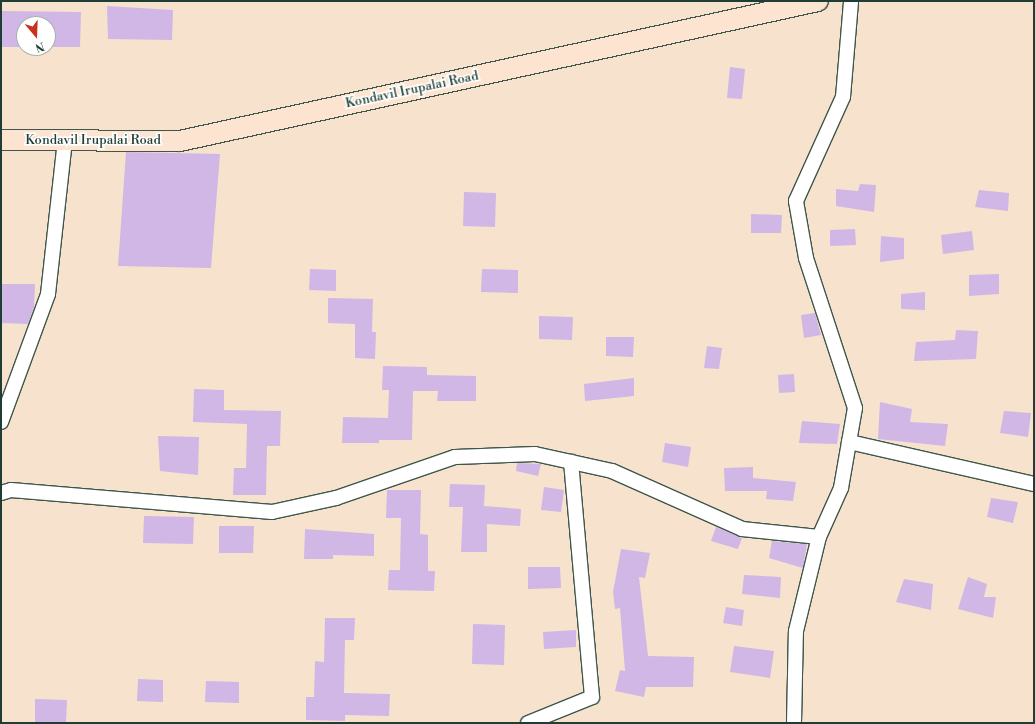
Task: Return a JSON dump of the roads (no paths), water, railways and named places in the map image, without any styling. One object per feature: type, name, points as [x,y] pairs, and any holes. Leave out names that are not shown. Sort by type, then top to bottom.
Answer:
[{"type":"street","name":"Kondavil Irupalai Road","points":[[1,140],[180,141],[818,1]]},
{"type":"street","points":[[794,723],[796,631],[819,537],[841,488],[855,408],[806,258],[796,201],[843,97],[851,1]]},
{"type":"street","points":[[1,422],[48,294],[65,141]]},
{"type":"street","points":[[849,442],[1034,484]]},
{"type":"street","points":[[1,493],[12,490],[272,512],[336,498],[455,457],[535,454],[612,471],[742,529],[819,537]]},
{"type":"street","points":[[528,723],[592,697],[571,462]]}]
